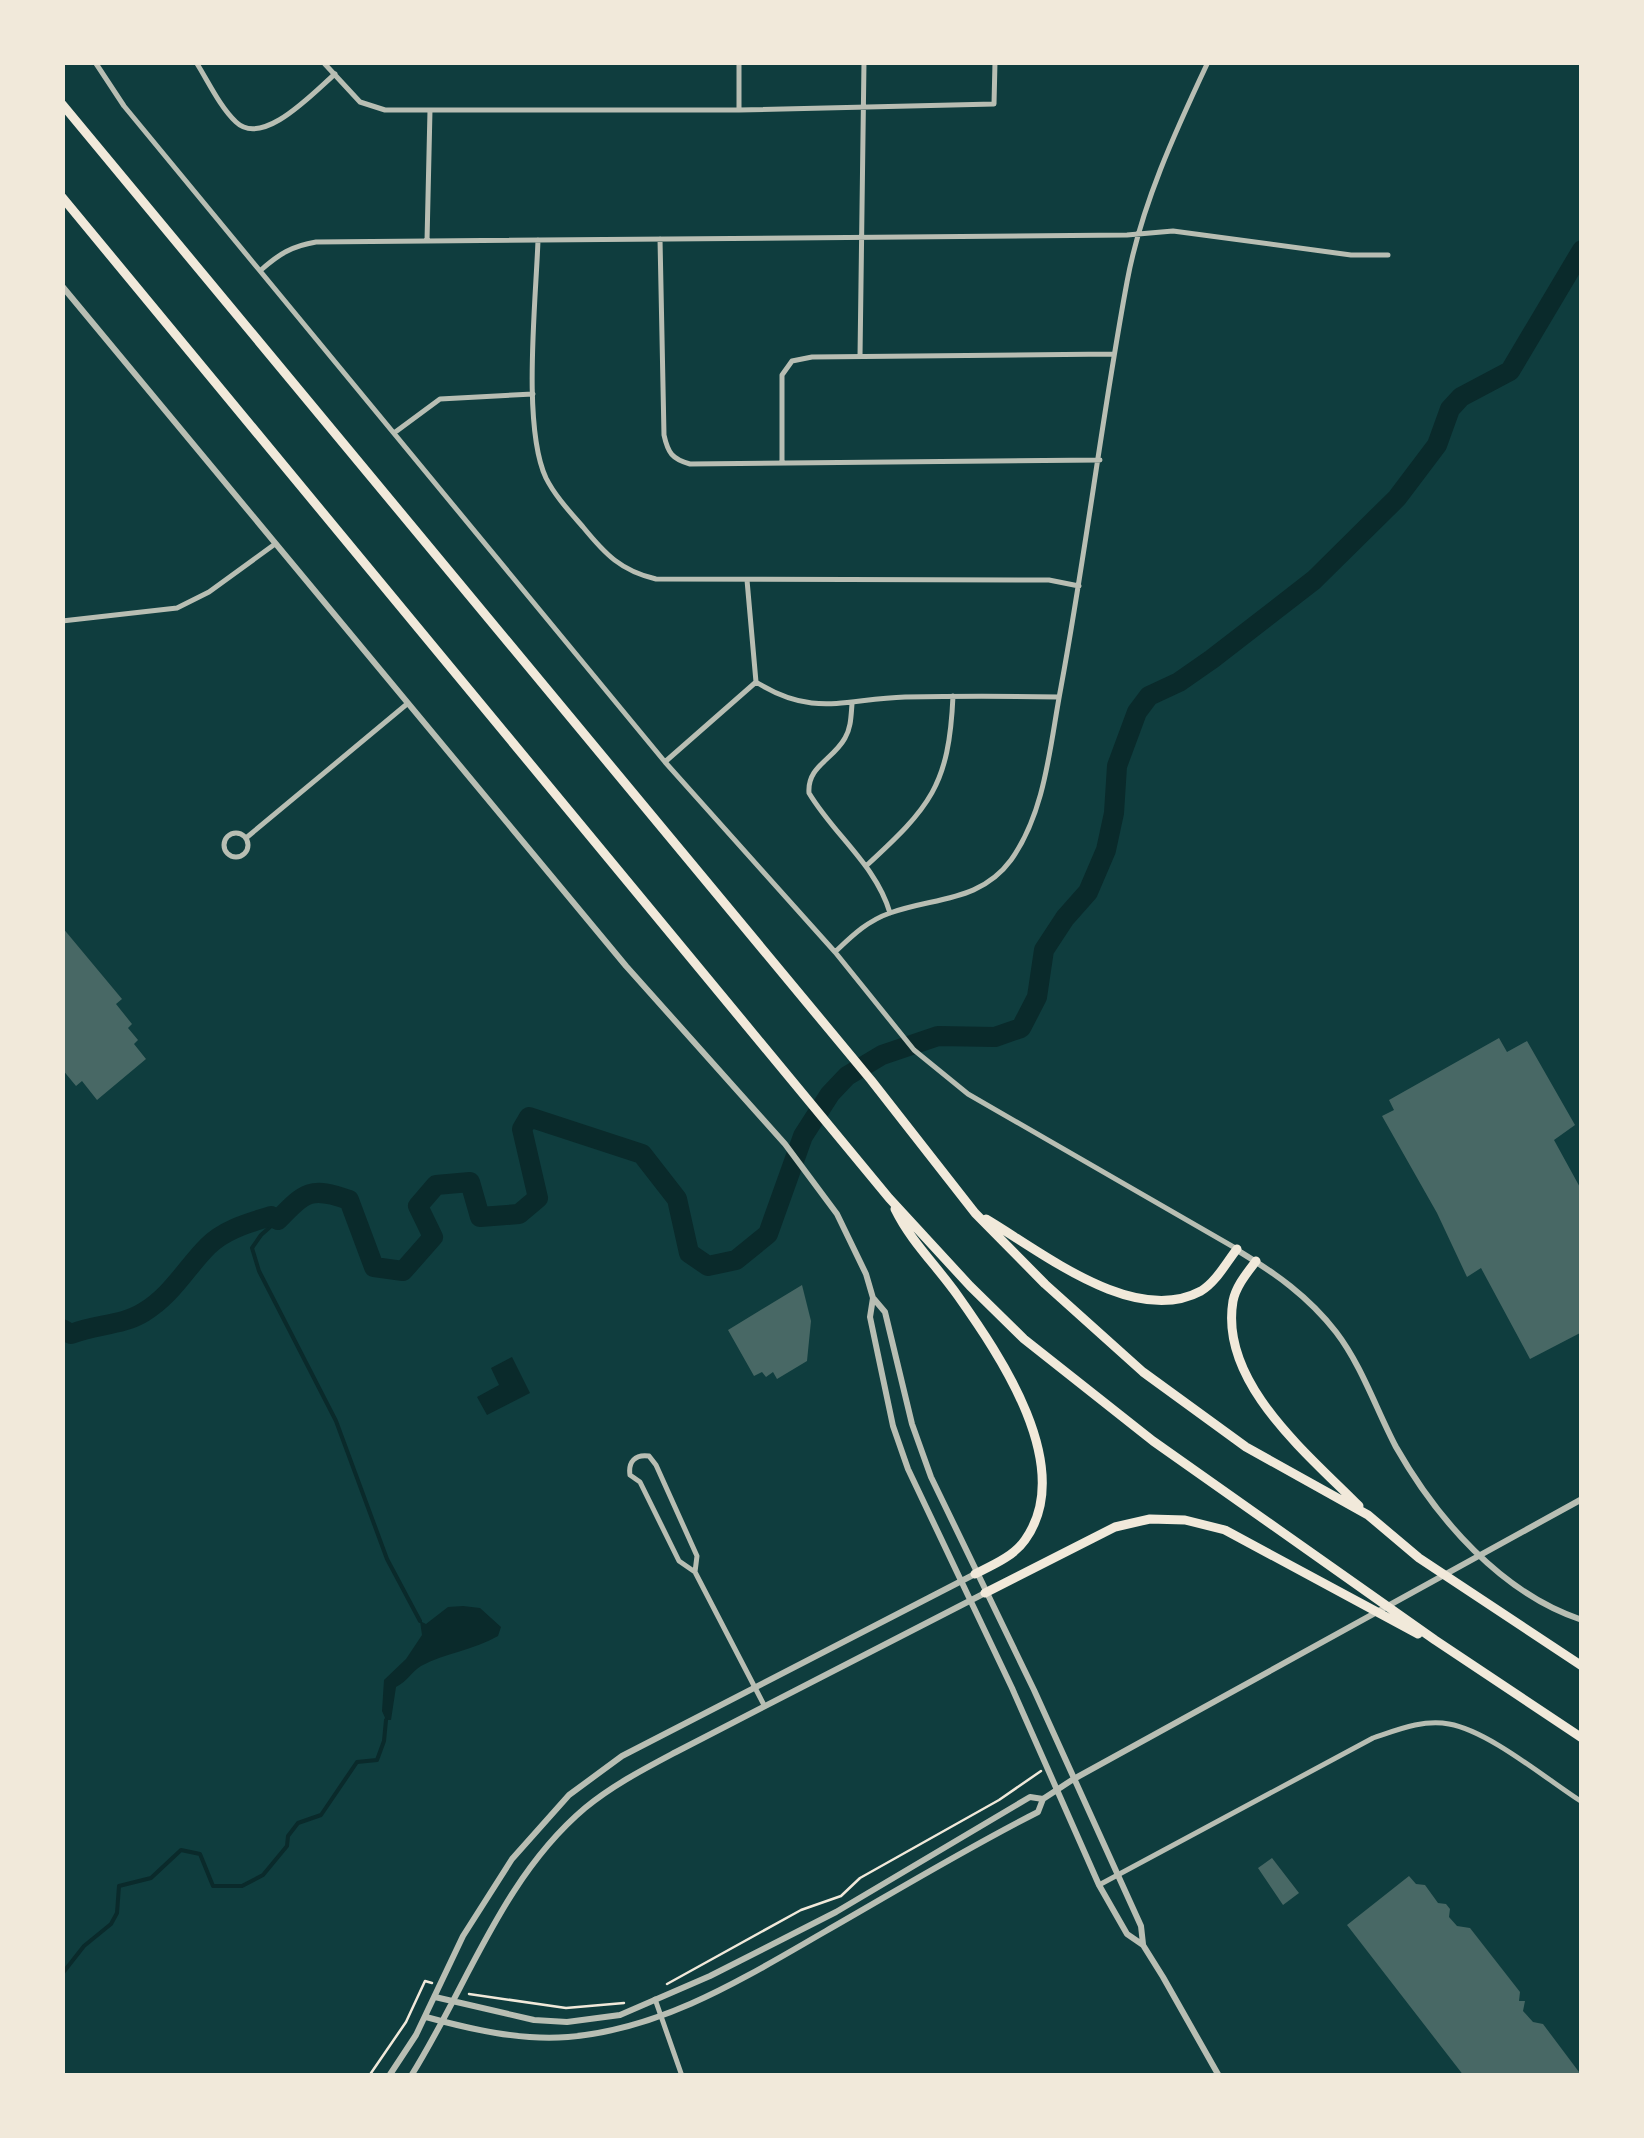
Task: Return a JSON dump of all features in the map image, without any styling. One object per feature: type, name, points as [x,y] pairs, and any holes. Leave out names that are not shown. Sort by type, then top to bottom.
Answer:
[{"type":"highway","points":[[62,104],[871,1080],[975,1213],[1101,1337],[1186,1406],[1246,1447],[1368,1516]]},
{"type":"highway","points":[[62,197],[889,1198],[970,1286],[1024,1339],[1153,1441],[1582,1738]]},
{"type":"highway","points":[[889,1198],[905,1230],[956,1292],[1002,1360],[1020,1395],[1042,1468],[1037,1510],[1024,1542],[975,1574]]},
{"type":"highway","points":[[975,1213],[1096,1286],[1152,1301],[1201,1290],[1215,1279],[1237,1249]]},
{"type":"highway","points":[[1256,1261],[1240,1282],[1233,1301],[1234,1328],[1254,1390],[1274,1420],[1368,1516],[1419,1558],[1582,1666]]},
{"type":"highway","points":[[985,1593],[1115,1527],[1150,1519],[1185,1520],[1225,1530],[1421,1636],[1436,1640]]},
{"type":"street","points":[[95,62],[124,106],[666,762],[835,952],[914,1050],[968,1094],[1285,1280],[1338,1334],[1421,1488],[1457,1531],[1492,1568],[1557,1612],[1582,1620]]},
{"type":"street","points":[[196,62],[236,122],[255,130],[276,124],[335,74]]},
{"type":"street","points":[[324,62],[360,102],[371,107],[430,110],[739,110],[994,104],[994,62]]},
{"type":"street","points":[[739,62],[739,110]]},
{"type":"street","points":[[860,357],[864,62]]},
{"type":"street","points":[[835,952],[864,925],[890,913],[968,895],[992,881],[1011,860],[1028,831],[1042,784],[1080,586],[1114,354],[1139,232],[1164,162],[1208,62]]},
{"type":"street","points":[[427,242],[430,110]]},
{"type":"street","points":[[261,270],[296,245],[316,242],[1127,235],[1174,231],[1351,255],[1388,255]]},
{"type":"street","points":[[660,239],[664,435],[674,460],[690,464],[1100,460]]},
{"type":"street","points":[[538,240],[534,430],[547,478],[606,556],[620,567],[656,579],[1048,580],[1080,586]]},
{"type":"street","points":[[62,286],[626,966],[785,1144],[836,1214],[857,1252],[873,1298],[885,1312],[918,1442],[975,1574],[1034,1690],[1141,1926],[1143,1945],[1219,2076]]},
{"type":"street","points":[[782,463],[782,375],[786,366],[803,358],[1114,354]]},
{"type":"street","points":[[394,433],[440,399],[533,394]]},
{"type":"street","points":[[62,621],[176,608],[209,592],[275,544]]},
{"type":"street","points":[[747,580],[756,682]]},
{"type":"street","points":[[666,762],[756,682]]},
{"type":"street","points":[[756,682],[795,701],[852,704],[899,697],[1059,697]]},
{"type":"street","points":[[866,866],[913,823],[931,798],[951,739],[953,696]]},
{"type":"street","points":[[246,838],[407,704]]},
{"type":"street","points":[[852,704],[850,728],[844,740],[813,771],[808,781],[809,793],[866,866],[884,894],[890,913]]},
{"type":"street","points":[[236,833],[246,838],[248,850],[243,856],[234,858],[227,854],[225,841],[229,835],[236,833]]},
{"type":"street","points":[[873,1298],[870,1318],[893,1426],[908,1470],[1012,1688],[1099,1885],[1127,1934],[1143,1945]]},
{"type":"street","points":[[695,1572],[697,1556],[656,1465],[649,1456],[633,1459],[630,1475],[640,1482],[679,1561],[695,1572],[764,1706]]},
{"type":"street","points":[[426,2016],[530,2038],[563,2038],[622,2029],[717,1994],[962,1851],[1038,1812],[1043,1799],[1072,1780],[1582,1499]]},
{"type":"street","points":[[390,2076],[426,2016],[463,1936],[512,1859],[570,1795],[622,1756],[975,1574]]},
{"type":"street","points":[[411,2076],[444,2022],[481,1946],[528,1871],[583,1810],[626,1778],[985,1593]]},
{"type":"street","points":[[1099,1885],[1373,1738],[1414,1725],[1446,1723],[1477,1733],[1582,1802]]},
{"type":"street","points":[[435,1998],[534,2020],[567,2022],[620,2015],[710,1976],[836,1912],[1030,1797],[1043,1799]]},
{"type":"street","points":[[654,1999],[682,2076]]},
{"type":"path","points":[[666,1985],[802,1910],[841,1896],[860,1878],[999,1800],[1046,1768]]},
{"type":"path","points":[[368,2076],[406,2022],[425,1980],[440,1986]]},
{"type":"path","points":[[459,1992],[566,2008],[638,2001]]},
{"type":"water","points":[[512,1357],[530,1393],[487,1415],[477,1397],[499,1385],[491,1368]]},
{"type":"water","points":[[448,1607],[480,1608],[501,1627],[498,1636],[418,1668],[396,1687],[391,1720],[386,1720],[382,1711],[384,1680],[406,1659],[422,1635],[420,1621],[426,1624]]},
{"type":"building","points":[[62,927],[122,999],[116,1004],[132,1024],[128,1028],[138,1040],[134,1044],[146,1059],[97,1100],[82,1081],[76,1086],[62,1069]]},
{"type":"building","points":[[1499,1038],[1507,1052],[1527,1041],[1575,1125],[1554,1140],[1582,1191],[1582,1332],[1530,1359],[1481,1268],[1467,1277],[1437,1213],[1382,1116],[1394,1110],[1389,1100]]},
{"type":"building","points":[[802,1285],[811,1321],[807,1361],[777,1379],[773,1372],[766,1377],[762,1372],[754,1376],[728,1330]]},
{"type":"building","points":[[1272,1858],[1299,1893],[1283,1905],[1258,1868]]},
{"type":"building","points":[[1409,1876],[1416,1884],[1425,1885],[1438,1903],[1446,1904],[1449,1917],[1457,1926],[1470,1928],[1520,1992],[1519,2001],[1525,2001],[1523,2011],[1533,2022],[1543,2024],[1582,2076],[1464,2076],[1347,1925]]},
{"type":"waterway","points":[[62,1329],[71,1334],[136,1317],[163,1298],[222,1235],[271,1216],[278,1220],[309,1194],[326,1193],[349,1200],[374,1267],[403,1271],[433,1237],[418,1206],[436,1185],[470,1182],[480,1217],[519,1214],[538,1198],[522,1129],[529,1117],[642,1154],[677,1199],[689,1253],[708,1266],[736,1260],[768,1234],[803,1136],[830,1094],[847,1076],[882,1055],[938,1036],[995,1037],[1021,1028],[1037,997],[1044,950],[1088,892],[1106,850],[1114,813],[1117,766],[1137,712],[1149,696],[1179,682],[1212,659],[1314,580],[1397,498],[1437,445],[1450,409],[1461,397],[1510,371],[1582,250]]},
{"type":"waterway","points":[[278,1220],[252,1248],[259,1271],[336,1421],[387,1559],[420,1621]]},
{"type":"waterway","points":[[62,1974],[84,1946],[111,1924],[117,1913],[119,1886],[151,1878],[181,1850],[200,1854],[213,1886],[242,1886],[263,1875],[287,1846],[288,1836],[298,1823],[321,1815],[357,1762],[377,1760],[386,1720]]}]
